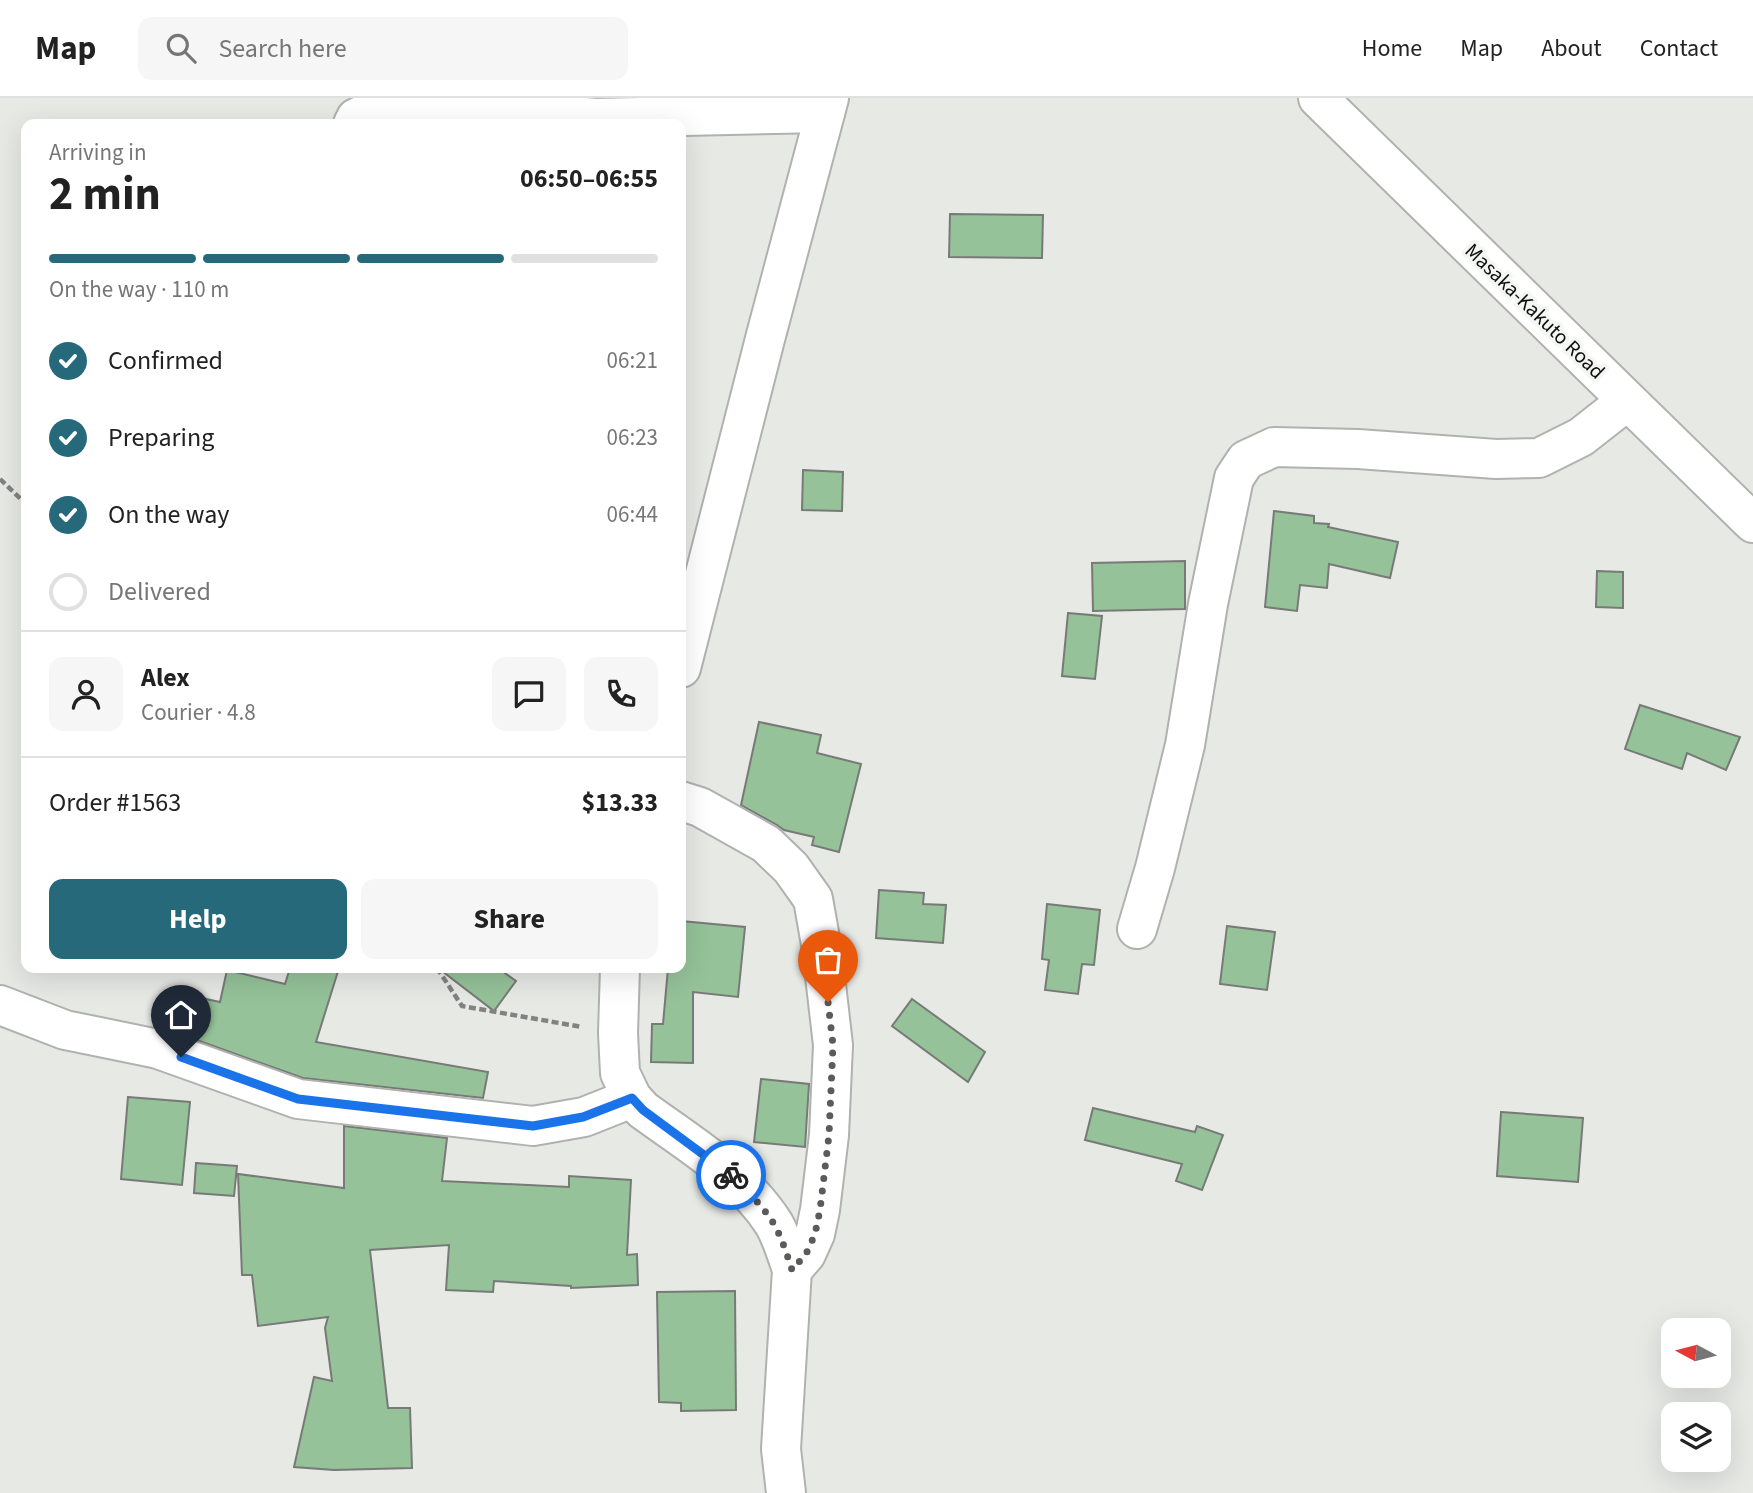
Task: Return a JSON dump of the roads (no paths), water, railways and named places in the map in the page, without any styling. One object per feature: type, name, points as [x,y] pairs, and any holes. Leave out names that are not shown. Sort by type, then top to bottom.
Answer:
[{"type":"main road","name":"Masaka-Kakuto Road","points":[[1318,98],[1753,523]]},
{"type":"main road","points":[[356,119],[383,105],[454,104],[595,118],[827,105],[686,648]]},
{"type":"main road","points":[[1137,929],[1185,745],[1208,604],[1234,478],[1246,460],[1275,447],[1358,449],[1496,459],[1539,458],[1581,437],[1627,401]]},
{"type":"main road","points":[[686,803],[700,807],[766,844],[791,868],[813,899],[833,1045],[829,1135],[815,1234],[806,1254],[792,1270]]},
{"type":"main road","points":[[620,973],[620,1073],[632,1098],[643,1110],[730,1174],[756,1200],[775,1225],[792,1270],[780,1449],[786,1493]]},
{"type":"main road","points":[[0,1005],[65,1030],[158,1049],[298,1099],[533,1126],[583,1117],[632,1098]]}]
